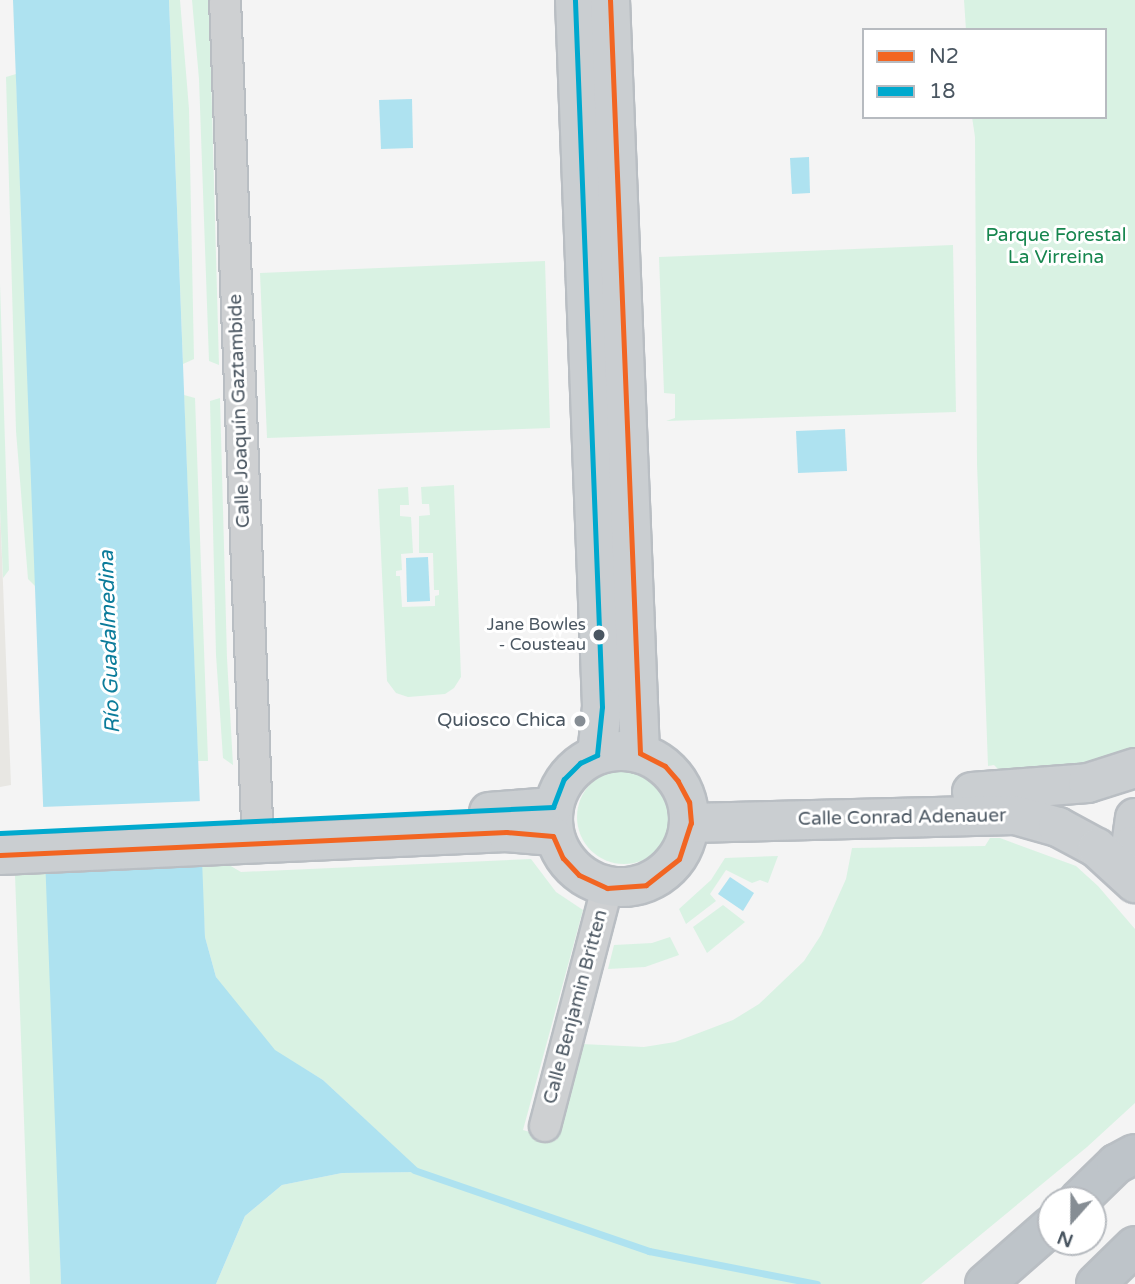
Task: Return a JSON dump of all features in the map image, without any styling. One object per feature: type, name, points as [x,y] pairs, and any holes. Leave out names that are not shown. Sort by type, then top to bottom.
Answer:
[{"type":"highway","points":[[1093,1186],[1116,1164],[1135,1154]]},
{"type":"highway","points":[[1107,1205],[1135,1176]]},
{"type":"highway","points":[[985,1284],[1037,1239]]},
{"type":"highway","points":[[1096,1284],[1135,1246]]},
{"type":"highway","points":[[1026,1284],[1055,1256]]},
{"type":"main road","points":[[575,0],[602,707],[597,755]]},
{"type":"main road","points":[[610,0],[640,753]]},
{"type":"main road","points":[[619,751],[640,753],[665,766],[678,780],[690,812],[679,859],[646,884],[607,888],[579,875],[563,858],[553,822],[564,779],[580,764],[597,755],[619,751]]},
{"type":"main road","name":"Calle Conrad Adenauer","points":[[690,812],[1044,789],[1088,783],[1135,768]]},
{"type":"main road","name":"Calle Conrad Adenauer","points":[[690,812],[1015,815],[1058,827],[1097,848],[1135,883]]},
{"type":"main road","points":[[1135,818],[1131,846],[1135,861]]},
{"type":"main road","points":[[7,844],[238,830],[506,832],[553,822]]},
{"type":"street","name":"Calle Joaquín Gaztambide","points":[[225,0],[238,830]]},
{"type":"street","name":"Calle Benjamin Britten","points":[[545,1126],[607,888]]},
{"type":"shaded area","points":[[0,508],[11,785],[0,787]]},
{"type":"green space","points":[[169,0],[180,0],[189,109],[194,359],[183,364]]},
{"type":"green space","points":[[192,0],[209,0],[219,365],[209,361],[199,79]]},
{"type":"green space","name":"Parque Forestal La Virreina","points":[[964,0],[1135,0],[1135,747],[1073,768],[1000,771],[994,765],[988,766],[977,464],[975,137],[972,119],[1107,119],[1107,28],[966,28]]},
{"type":"green space","points":[[16,74],[36,587],[28,579],[16,431],[6,77]]},
{"type":"green space","points":[[953,245],[956,412],[666,421],[675,418],[675,394],[664,393],[659,257]]},
{"type":"green space","points":[[545,261],[550,428],[267,438],[260,273]]},
{"type":"green space","points":[[0,284],[9,570],[3,578],[0,508]]},
{"type":"green space","points":[[184,395],[195,398],[208,761],[198,761]]},
{"type":"green space","points":[[220,398],[227,658],[233,765],[223,758],[216,655],[210,401]]},
{"type":"green space","points":[[454,485],[461,677],[454,688],[445,694],[408,697],[396,693],[387,681],[378,489],[408,487],[409,505],[400,505],[400,516],[411,517],[413,553],[401,554],[402,570],[396,571],[396,576],[400,576],[402,607],[435,606],[435,596],[439,595],[439,590],[434,590],[433,553],[419,553],[419,516],[430,515],[429,504],[422,504],[421,487]]},
{"type":"green space","points":[[624,770],[642,774],[657,784],[667,799],[671,817],[667,835],[657,850],[642,860],[624,864],[606,860],[591,850],[581,835],[577,817],[581,799],[591,784],[606,774]]},
{"type":"green space","points":[[990,838],[1000,838],[1076,866],[1098,886],[1135,929],[1135,1103],[1087,1147],[921,1284],[216,1284],[245,1216],[282,1185],[342,1173],[421,1172],[323,1080],[275,1051],[237,1007],[216,977],[205,937],[201,867],[229,865],[241,872],[531,859],[556,892],[583,910],[523,1130],[557,1140],[582,1044],[644,1047],[675,1042],[733,1020],[759,1004],[804,961],[821,935],[846,879],[852,848],[985,846]]},
{"type":"green space","points":[[778,856],[768,883],[760,880],[752,883],[726,870],[710,894],[716,901],[686,924],[679,909],[711,880],[725,858]]},
{"type":"green space","points":[[47,873],[61,1284],[30,1284],[15,875]]},
{"type":"green space","points":[[723,905],[745,922],[707,953],[693,927]]},
{"type":"green space","points":[[670,937],[679,955],[645,967],[608,969],[614,945],[652,943]]},
{"type":"water","name":"Río Guadalmedina","points":[[13,0],[169,0],[205,937],[216,977],[275,1050],[323,1080],[422,1172],[342,1173],[282,1185],[245,1216],[216,1284],[61,1284]]},
{"type":"water","points":[[412,99],[413,148],[381,149],[379,100]]},
{"type":"water","points":[[809,157],[810,193],[792,194],[790,158]]},
{"type":"water","points":[[845,429],[847,471],[798,473],[796,431]]},
{"type":"water","points":[[428,557],[430,601],[407,602],[406,558]]},
{"type":"water","points":[[730,877],[754,893],[743,911],[718,894]]},
{"type":"pier","points":[[203,801],[204,866],[44,873],[41,807]]},
{"type":"waterway","points":[[414,1170],[649,1251],[817,1284]]},
{"type":"transit line","name":"18","points":[[0,833],[553,807],[564,779],[580,763],[597,755],[602,707],[575,0]]},
{"type":"transit line","name":"N2","points":[[0,855],[506,832],[553,836],[563,858],[579,875],[607,888],[646,885],[679,859],[691,823],[689,802],[678,781],[665,766],[640,753],[610,0]]},
{"type":"place","name":"Jane Bowles - Cousteau","points":[[599,635]]},
{"type":"place","name":"Quiosco Chica","points":[[580,721]]}]
